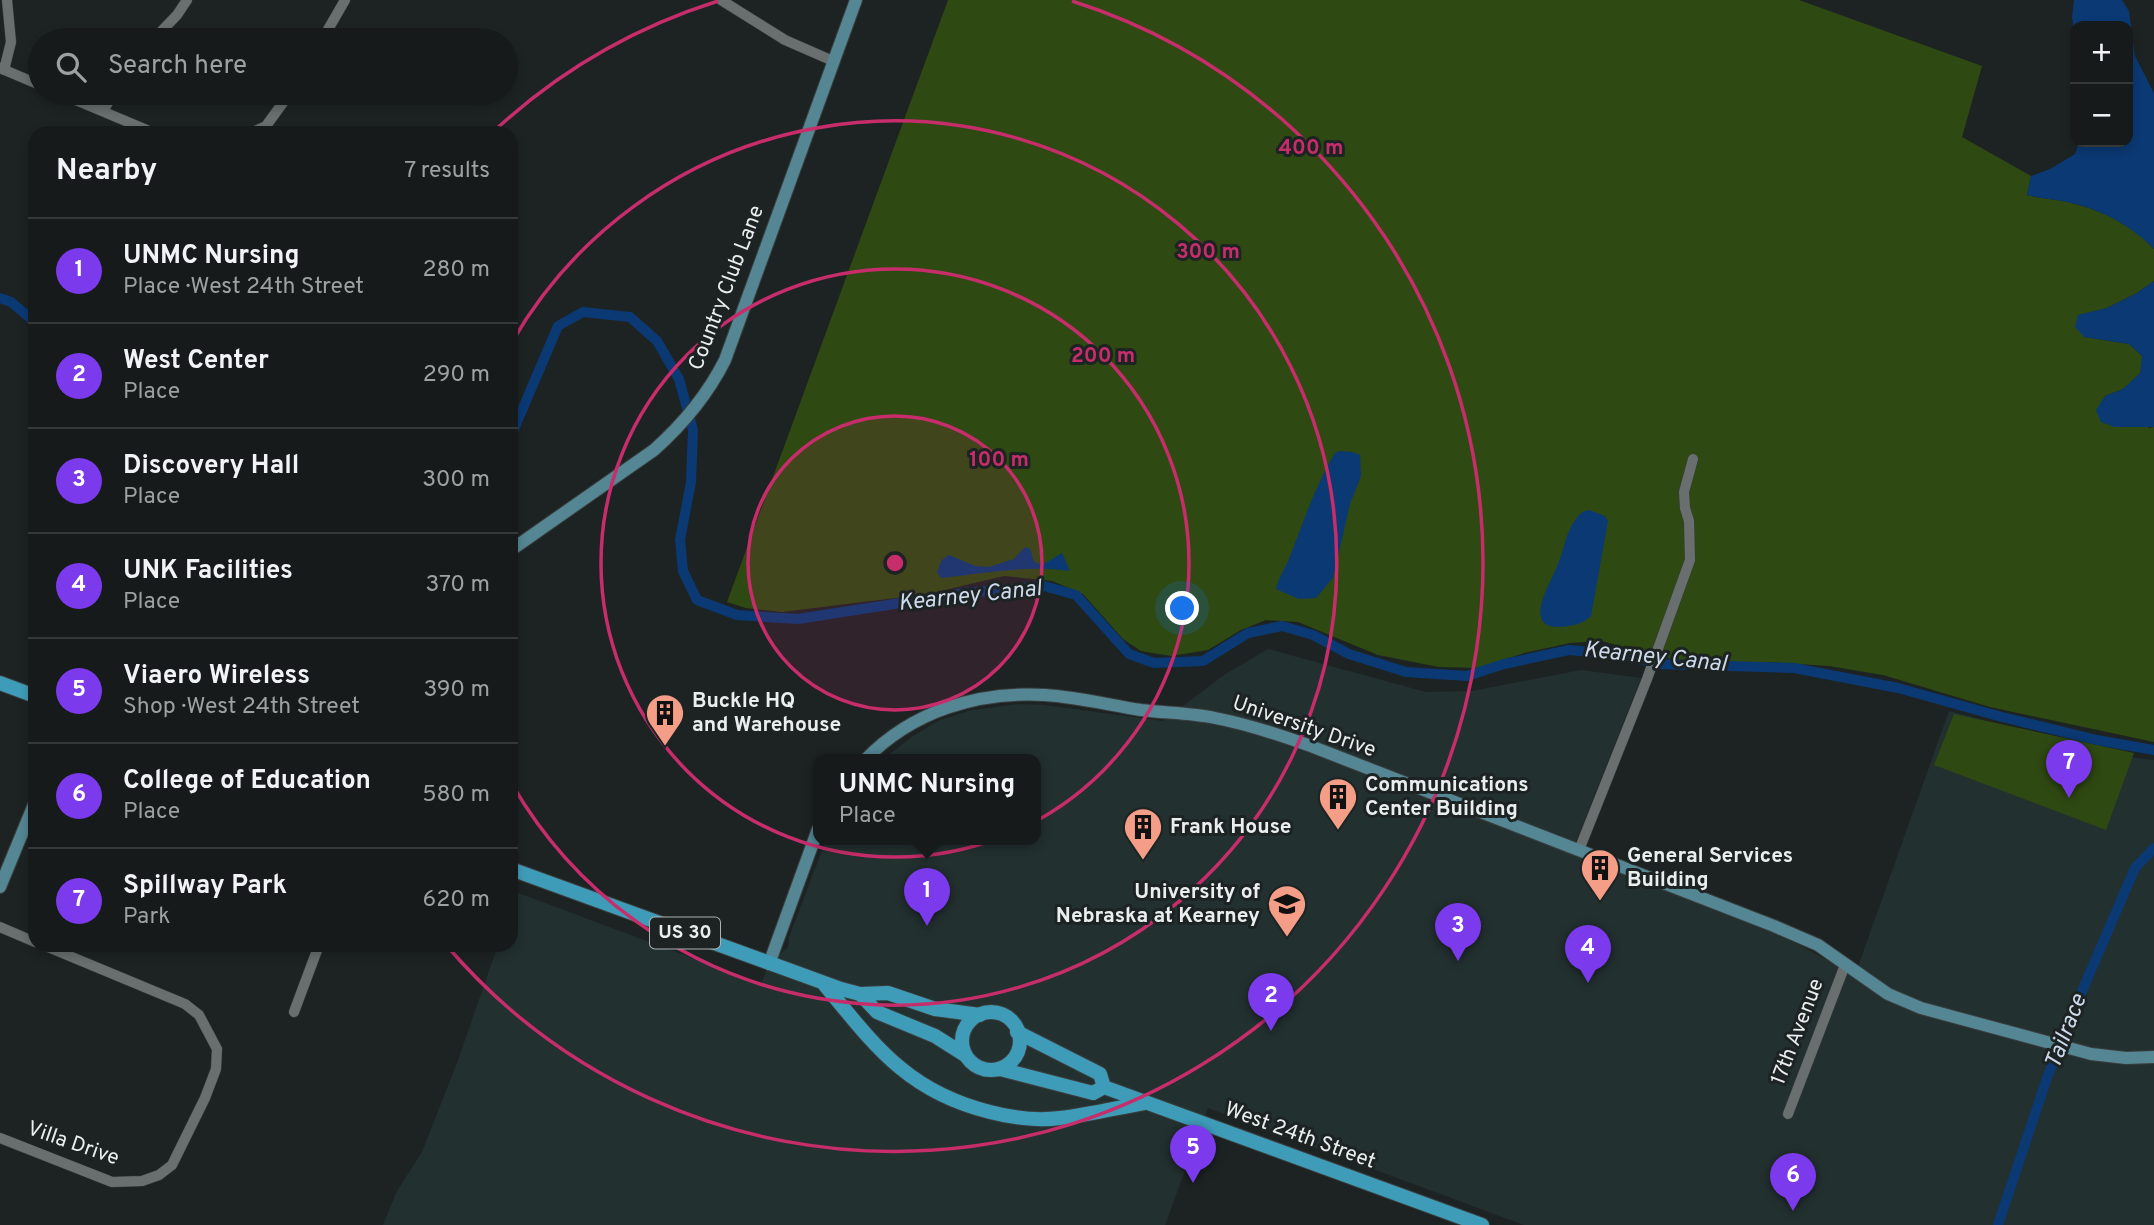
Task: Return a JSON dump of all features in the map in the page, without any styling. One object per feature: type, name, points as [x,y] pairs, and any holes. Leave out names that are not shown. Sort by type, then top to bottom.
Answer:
[{"type":"main road","points":[[0,683],[28,693]]},
{"type":"main road","name":"US 30","points":[[518,872],[823,983],[860,994],[888,993],[935,1009],[980,1015],[995,1013],[1011,1021],[1017,1032]]},
{"type":"main road","points":[[823,983],[868,1037],[897,1066],[932,1091],[964,1105],[1018,1119],[1041,1119],[1146,1102]]},
{"type":"main road","name":"US 30","points":[[860,994],[877,1012],[935,1035],[979,1067],[987,1070],[1000,1069]]},
{"type":"main road","points":[[965,1055],[963,1032],[967,1024],[980,1015]]},
{"type":"main road","points":[[1000,1069],[1008,1065],[1017,1052],[1017,1032]]},
{"type":"main road","name":"West 24th Street","points":[[1017,1032],[1100,1074],[1104,1087]]},
{"type":"main road","name":"West 24th Street","points":[[1000,1069],[1093,1093],[1104,1087],[1482,1225]]},
{"type":"street","points":[[7,0],[11,42],[10,54],[2,69],[28,80]]},
{"type":"street","points":[[165,28],[187,0]]},
{"type":"street","points":[[329,28],[345,0]]},
{"type":"street","points":[[721,0],[785,40],[833,61]]},
{"type":"street","name":"Country Club Lane","points":[[518,545],[654,450],[675,430],[715,379],[725,360],[856,0]]},
{"type":"street","points":[[88,105],[138,126]]},
{"type":"street","points":[[103,111],[107,105]]},
{"type":"street","points":[[266,126],[281,105]]},
{"type":"street","points":[[1578,850],[1649,674],[1690,560],[1689,521],[1684,492],[1693,459]]},
{"type":"street","name":"University Drive","points":[[872,754],[923,716],[956,704],[997,696],[1045,695],[1213,717],[1260,728],[1774,926],[1818,946],[1888,994],[1921,1008],[2076,1049],[2126,1058],[2154,1057]]},
{"type":"street","points":[[0,887],[28,819]]},
{"type":"street","points":[[769,964],[813,843]]},
{"type":"street","points":[[0,927],[28,939]]},
{"type":"street","name":"Villa Drive","points":[[0,1138],[112,1182],[142,1181],[159,1175],[172,1165],[216,1069],[217,1049],[199,1015],[185,1004],[60,952]]},
{"type":"street","points":[[294,1012],[316,952]]},
{"type":"street","name":"17th Avenue","points":[[1788,1114],[1845,965]]},
{"type":"shaded area","name":"University of Nebraska at Kearney","points":[[1268,649],[1426,692],[1472,691],[1581,670],[1641,678],[1571,854],[1788,939],[1855,975],[1949,711],[2127,757],[2154,760],[2154,1225],[1524,1225],[1208,1108],[1165,1225],[383,1225],[397,1191],[422,1152],[457,1063],[496,952],[518,952],[518,893],[761,984],[769,964],[788,947],[789,937],[824,845],[1041,845],[1041,754],[890,754],[913,736],[940,720],[972,710],[1018,704],[1163,721],[1224,675]]},
{"type":"green space","points":[[948,0],[1799,0],[1982,66],[1962,137],[2031,176],[2027,195],[2083,206],[2105,215],[2127,226],[2154,249],[2154,281],[2107,308],[2079,315],[2084,337],[2129,344],[2142,356],[2143,373],[2123,389],[2105,396],[2149,428],[2154,427],[2154,742],[1990,707],[1883,675],[1829,666],[1768,662],[1691,662],[1601,641],[1570,643],[1524,653],[1479,668],[1439,667],[1378,655],[1298,622],[1266,620],[1241,630],[1208,650],[1171,656],[1141,651],[1123,639],[1083,594],[1052,581],[1004,576],[928,594],[782,612],[746,608],[727,602]]},
{"type":"green space","points":[[1954,714],[2134,753],[2106,830],[1934,765]]},
{"type":"water","points":[[2074,0],[2122,0],[2129,11],[2130,21],[2073,21]]},
{"type":"water","points":[[2133,41],[2135,56],[2154,93],[2154,249],[2136,233],[2105,214],[2066,202],[2027,195],[2031,176],[2050,169],[2075,154],[2077,147],[2133,147]]},
{"type":"water","points":[[2154,281],[2154,427],[2115,427],[2101,422],[2096,410],[2105,396],[2123,389],[2140,373],[2142,356],[2129,344],[2084,337],[2075,327],[2078,315],[2107,308]]},
{"type":"water","points":[[1339,451],[1360,455],[1361,476],[1350,504],[1333,578],[1316,598],[1299,599],[1276,589],[1277,585],[1321,478],[1335,453]]},
{"type":"water","points":[[1589,510],[1605,516],[1608,521],[1591,616],[1573,625],[1549,626],[1542,620],[1542,603],[1567,535],[1580,514]]},
{"type":"water","points":[[1025,547],[1030,549],[1034,561],[1041,564],[1062,553],[1070,571],[1021,569],[941,578],[937,572],[942,560],[949,555],[975,566],[989,567],[1014,559]]},
{"type":"waterway","name":"Kearney Canal","points":[[0,298],[11,302],[28,316]]},
{"type":"waterway","name":"Kearney Canal","points":[[518,420],[558,326],[583,312],[630,317],[657,341],[679,379],[693,430],[691,482],[680,540],[683,571],[697,600],[737,615],[798,619],[965,593],[1044,586],[1076,595],[1129,654],[1154,663],[1203,661],[1248,633],[1282,626],[1313,635],[1349,654],[1406,672],[1467,676],[1504,664],[1569,650],[1624,655],[1658,664],[1794,668],[1898,688],[2002,717],[2097,740],[2154,750]]},
{"type":"waterway","name":"Tailrace","points":[[1998,1225],[2047,1078],[2070,1019],[2135,868],[2154,848]]},
{"type":"place","name":"Buckle HQ and Warehouse","points":[[665,747]]},
{"type":"place","name":"Spillway Park","points":[[2069,798]]},
{"type":"place","name":"Communications Center Building","points":[[1338,831]]},
{"type":"place","name":"Frank House","points":[[1143,861]]},
{"type":"place","name":"General Services Building","points":[[1600,902]]},
{"type":"place","name":"UNMC Nursing","points":[[927,926]]},
{"type":"place","name":"University of Nebraska at Kearney","points":[[1287,938]]},
{"type":"place","name":"Discovery Hall","points":[[1458,961]]},
{"type":"place","name":"UNK Facilities","points":[[1588,983]]},
{"type":"place","name":"West Center","points":[[1271,1031]]},
{"type":"place","name":"Viaero Wireless","points":[[1193,1183]]},
{"type":"place","name":"College of Education","points":[[1793,1211]]}]
